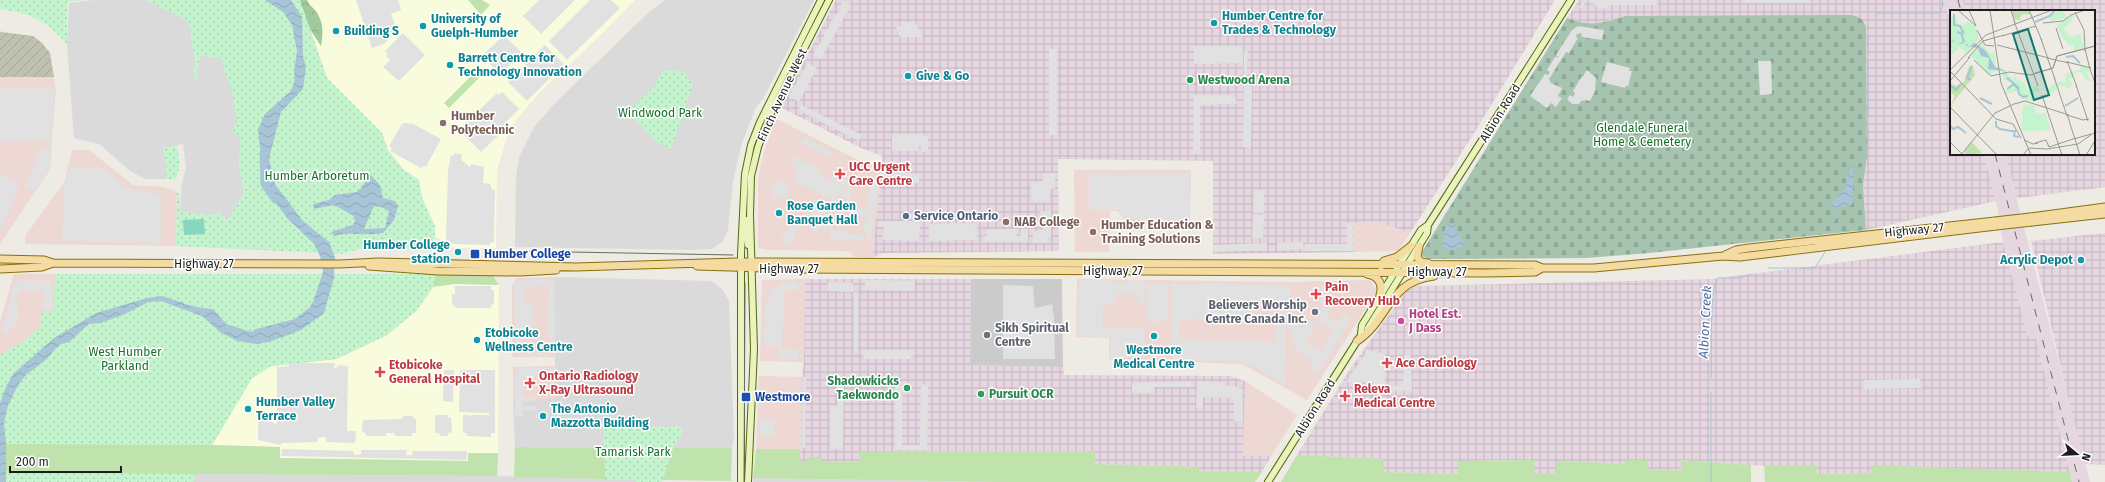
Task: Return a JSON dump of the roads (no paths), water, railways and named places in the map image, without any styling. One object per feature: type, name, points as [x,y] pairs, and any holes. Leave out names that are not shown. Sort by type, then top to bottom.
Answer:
[{"type":"main road","name":"Finch Avenue West","points":[[741,482],[743,199],[748,175],[751,146],[760,122],[821,0]]},
{"type":"main road","name":"Finch Avenue West","points":[[748,482],[753,376],[748,175],[768,121],[829,0]]},
{"type":"main road","name":"Albion Road","points":[[1268,482],[1361,334],[1368,328],[1421,230],[1428,225],[1571,0]]},
{"type":"main road","name":"Finch Avenue West","points":[[743,199],[751,265]]},
{"type":"main road","name":"Highway 27","points":[[2031,219],[2105,207]]},
{"type":"main road","name":"Highway 27","points":[[751,265],[1362,272],[1434,265],[1535,265],[1542,268],[1602,267],[1723,256],[1736,250],[1749,248],[2031,219],[2105,214]]},
{"type":"main road","name":"Albion Road","points":[[1361,334],[1362,325],[1380,295],[1419,246],[1427,234],[1428,225]]},
{"type":"main road","points":[[1381,266],[1384,261],[1397,257],[1411,246]]},
{"type":"main road","points":[[1419,246],[1416,256],[1417,259],[1434,265]]},
{"type":"main road","name":"Highway 27","points":[[0,259],[44,260],[53,264]]},
{"type":"main road","name":"Highway 27","points":[[0,269],[42,267],[53,264],[354,264],[378,262],[576,267],[684,265],[1381,266],[1401,269],[1462,272],[1535,272],[1542,268]]},
{"type":"main road","name":"Highway 27","points":[[354,264],[382,268],[438,271],[520,272],[576,267]]},
{"type":"main road","points":[[382,268],[438,267],[441,264]]},
{"type":"main road","points":[[1362,272],[1374,276],[1379,280],[1381,287],[1380,295]]},
{"type":"main road","points":[[1357,341],[1366,335],[1394,297],[1408,284],[1429,277],[1462,272]]},
{"type":"water","points":[[265,0],[291,0],[302,17],[303,56],[306,67],[303,89],[281,112],[269,159],[275,184],[303,221],[329,242],[335,257],[334,278],[324,313],[301,330],[269,342],[256,344],[237,341],[220,332],[202,316],[161,301],[148,302],[125,314],[101,323],[89,324],[69,342],[61,344],[54,350],[48,358],[26,375],[18,385],[8,406],[4,423],[6,443],[6,482],[0,482],[0,403],[13,374],[54,338],[96,313],[147,298],[162,296],[195,307],[213,309],[226,324],[251,332],[256,329],[295,319],[309,308],[313,302],[323,272],[320,256],[314,244],[287,218],[272,197],[263,173],[258,129],[265,114],[291,91],[295,79],[294,72],[297,51],[292,25],[283,12]]},
{"type":"water","points":[[1856,164],[1854,168],[1852,205],[1834,208],[1831,205],[1847,186],[1848,174],[1851,168]]},
{"type":"water","points":[[369,173],[380,185],[383,198],[395,201],[398,206],[394,220],[383,233],[346,234],[334,236],[331,232],[353,225],[355,221],[354,216],[334,205],[314,209],[313,204],[329,200],[335,195],[357,192],[363,186]],"holes":[[[374,206],[381,207],[389,211],[385,228],[364,229]]]},
{"type":"water","points":[[1452,224],[1466,245],[1456,249],[1446,250],[1442,246],[1445,229],[1447,225]]},
{"type":"waterway","name":"Albion Creek","points":[[1877,13],[1939,13],[1943,6],[1942,0]]},
{"type":"waterway","name":"Albion Creek","points":[[1868,36],[1868,50]]},
{"type":"waterway","name":"Albion Creek","points":[[1868,62],[1868,116]]},
{"type":"waterway","name":"Albion Creek","points":[[1855,165],[1867,159],[1868,130]]},
{"type":"waterway","points":[[263,153],[264,184],[275,200]]},
{"type":"waterway","name":"Albion Creek","points":[[1831,230],[1839,208]]},
{"type":"waterway","name":"Albion Creek","points":[[1768,268],[1815,268],[1825,252]]},
{"type":"waterway","name":"Albion Creek","points":[[1711,378],[1712,310],[1715,285],[1718,278],[1741,278],[1751,274]]},
{"type":"waterway","name":"Albion Creek","points":[[1711,392],[1711,482]]},
{"type":"tram line","points":[[517,251],[733,255]]},
{"type":"tram line","points":[[744,482],[745,283]]},
{"type":"railway","points":[[1958,0],[1961,10]]},
{"type":"railway","points":[[1995,155],[2079,482]]},
{"type":"place","name":"Humber Centre for Trades & Technology","points":[[1214,23]]},
{"type":"place","name":"University of Guelph-Humber","points":[[423,26]]},
{"type":"place","name":"Building S","points":[[336,31]]},
{"type":"place","name":"Barrett Centre for Technology Innovation","points":[[450,65]]},
{"type":"place","name":"Give & Go","points":[[908,76]]},
{"type":"place","name":"Westwood Arena","points":[[1190,80]]},
{"type":"place","name":"Humber Polytechnic","points":[[443,123]]},
{"type":"place","name":"UCC Urgent Care Centre","points":[[840,174]]},
{"type":"place","name":"Rose Garden Banquet Hall","points":[[779,213]]},
{"type":"place","name":"Service Ontario","points":[[906,216]]},
{"type":"place","name":"NAB College","points":[[1006,222]]},
{"type":"place","name":"Humber Education & Training Solutions","points":[[1093,232]]},
{"type":"place","name":"Humber College station","points":[[458,252]]},
{"type":"place","name":"Humber College","points":[[475,254]]},
{"type":"place","name":"Acrylic Depot","points":[[2081,260]]},
{"type":"place","name":"Pain Recovery Hub","points":[[1316,294]]},
{"type":"place","name":"Believers Worship Centre Canada Inc.","points":[[1315,312]]},
{"type":"place","name":"Hotel Est. J Dass","points":[[1401,321]]},
{"type":"place","name":"Sikh Spiritual Centre","points":[[987,335]]},
{"type":"place","name":"Westmore Medical Centre","points":[[1154,336]]},
{"type":"place","name":"Etobicoke Wellness Centre","points":[[477,340]]},
{"type":"place","name":"Ace Cardiology","points":[[1387,363]]},
{"type":"place","name":"Etobicoke General Hospital","points":[[380,372]]},
{"type":"place","name":"Ontario Radiology X-Ray Ultrasound","points":[[530,383]]},
{"type":"place","name":"Shadowkicks Taekwondo","points":[[907,388]]},
{"type":"place","name":"Pursuit OCR","points":[[981,394]]},
{"type":"place","name":"Releva Medical Centre","points":[[1345,396]]},
{"type":"place","name":"Westmore","points":[[746,397]]},
{"type":"place","name":"Humber Valley Terrace","points":[[248,409]]},
{"type":"place","name":"The Antonio Mazzotta Building","points":[[543,416]]},
{"type":"park label","name":"Windwood Park","points":[[660,113]]},
{"type":"park label","name":"Glendale Funeral Home & Cemetery","points":[[1642,135]]},
{"type":"park label","name":"Humber Arboretum","points":[[317,176]]},
{"type":"park label","name":"West Humber Parkland","points":[[125,359]]},
{"type":"park label","name":"Tamarisk Park","points":[[633,452]]}]
